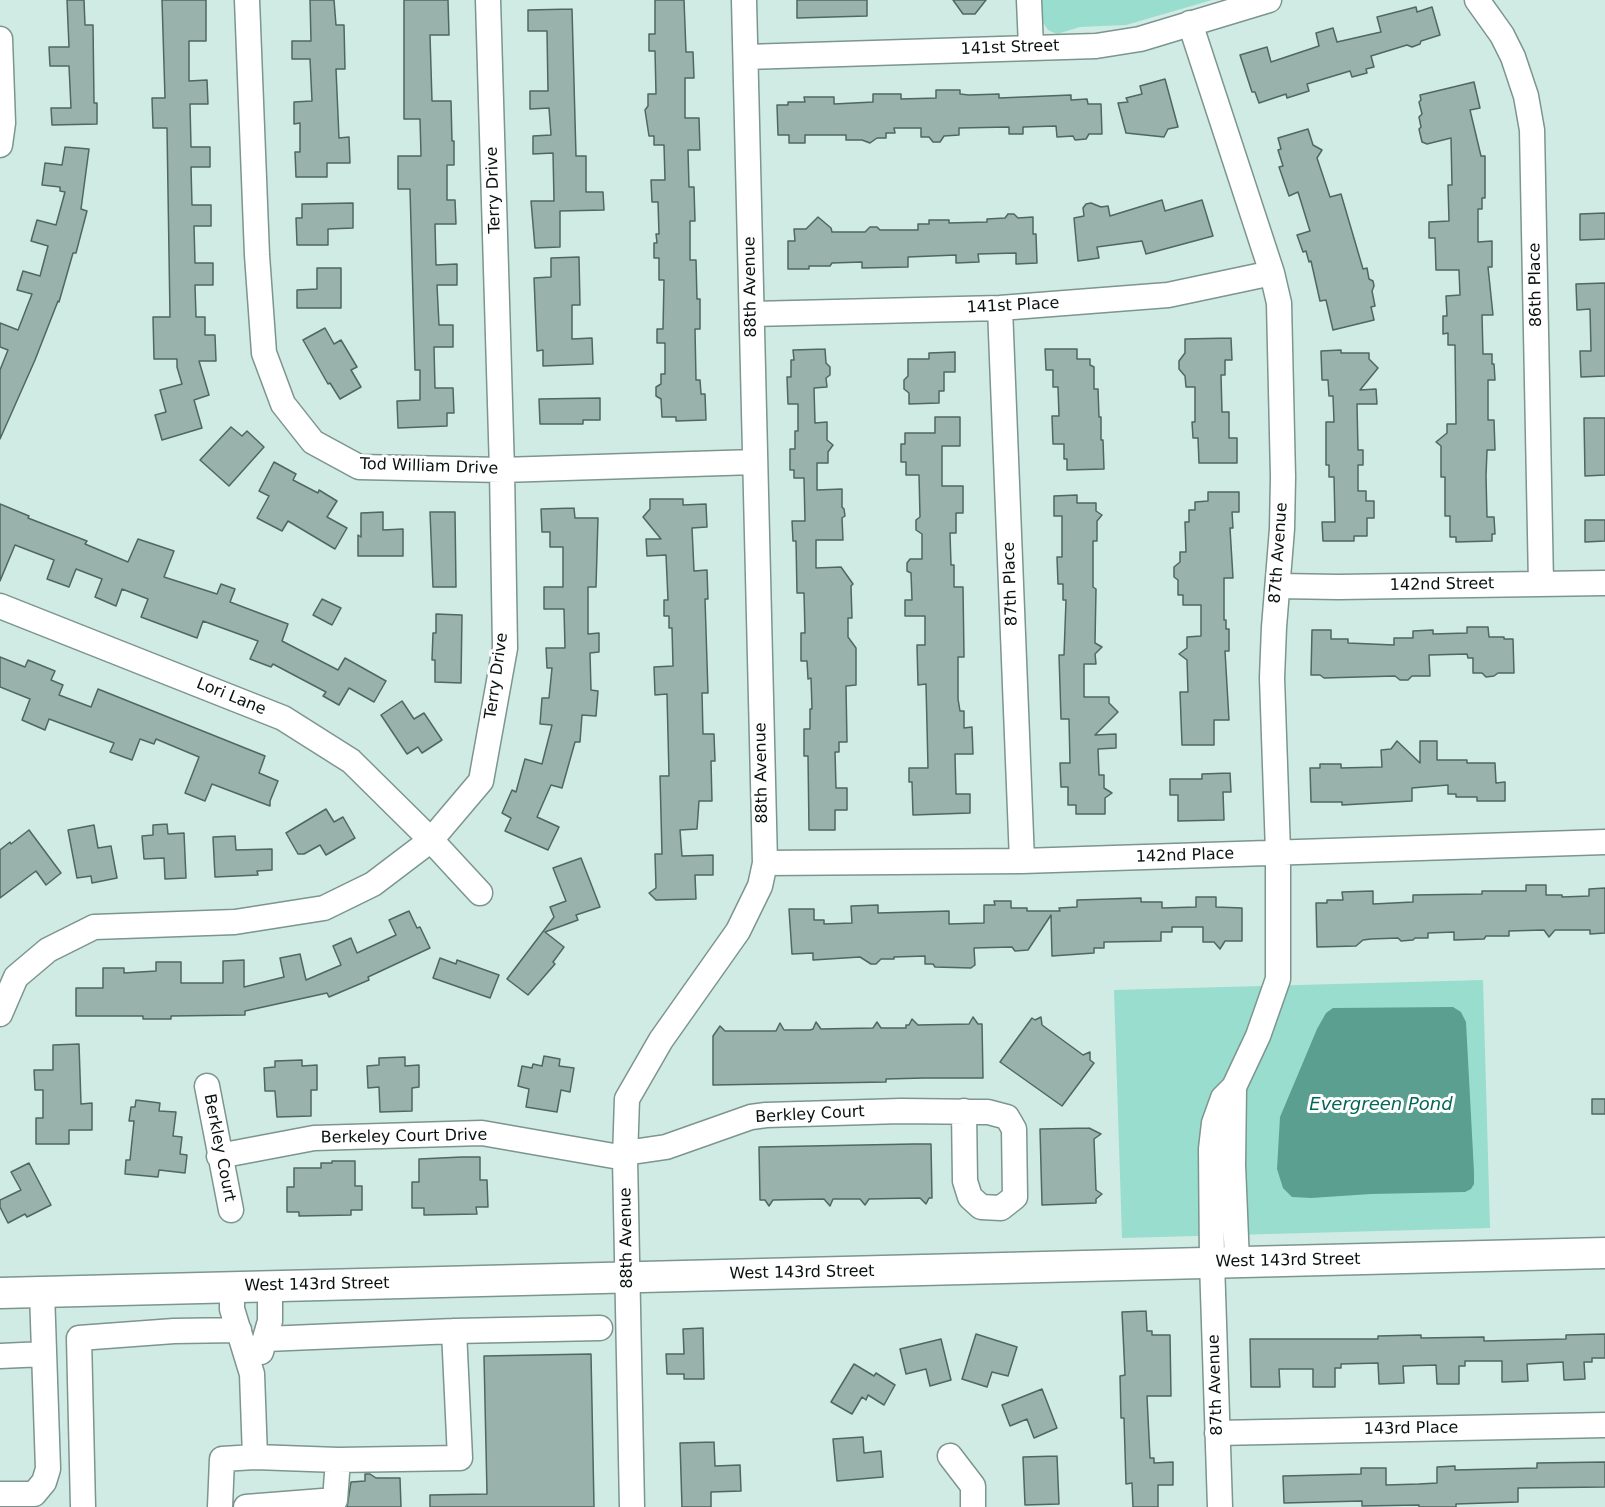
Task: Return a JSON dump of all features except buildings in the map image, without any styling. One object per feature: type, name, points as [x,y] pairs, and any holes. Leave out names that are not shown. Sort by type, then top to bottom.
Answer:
[{"type":"main road","name":"West 143rd Street","points":[[0,1293],[1605,1253]]},
{"type":"street","name":"Tod William Drive","points":[[247,0],[257,255],[264,353],[282,404],[313,441],[359,467],[502,470],[755,462]]},
{"type":"street","name":"Terry Drive","points":[[0,1014],[16,977],[48,950],[94,927],[235,922],[324,908],[372,884],[431,840],[481,781],[505,648],[488,0]]},
{"type":"street","name":"88th Avenue","points":[[632,1507],[625,1155],[627,1099],[661,1041],[738,931],[760,886],[765,863],[744,0]]},
{"type":"street","points":[[1029,0],[1031,47]]},
{"type":"street","name":"141st Street","points":[[746,57],[1096,46],[1140,39],[1269,0]]},
{"type":"street","name":"86th Place","points":[[1477,0],[1502,35],[1513,57],[1526,96],[1532,130],[1542,584]]},
{"type":"street","name":"87th Avenue","points":[[1190,24],[1272,273],[1279,303],[1283,477],[1279,586],[1274,627],[1272,678],[1278,852],[1278,979],[1258,1036],[1234,1087],[1223,1098],[1214,1123],[1211,1149],[1225,1262],[1217,1433],[1220,1507]]},
{"type":"street","points":[[0,39],[3,123],[0,145]]},
{"type":"street","name":"141st Place","points":[[752,314],[1000,308],[1168,295],[1272,273]]},
{"type":"street","name":"87th Place","points":[[1000,308],[1022,861]]},
{"type":"street","name":"142nd Street","points":[[1279,586],[1605,583]]},
{"type":"street","name":"Lori Lane","points":[[0,606],[282,718],[351,761],[431,840],[480,893]]},
{"type":"street","name":"142nd Place","points":[[765,863],[1022,861],[1605,842]]},
{"type":"street","name":"Berkley Court","points":[[207,1086],[231,1210]]},
{"type":"street","name":"Berkley Court","points":[[625,1155],[666,1147],[751,1117],[766,1115],[901,1111],[964,1112]]},
{"type":"street","name":"Berkeley Court Drive","points":[[219,1156],[314,1138],[482,1133],[625,1155]]},
{"type":"street","points":[[252,1374],[270,1322],[270,1286]]},
{"type":"street","points":[[232,1287],[232,1309],[252,1374],[255,1457]]},
{"type":"street","points":[[0,1494],[34,1494],[44,1482],[48,1468],[42,1292]]},
{"type":"street","points":[[266,1339],[454,1331],[600,1328]]},
{"type":"street","points":[[83,1507],[79,1338],[174,1331],[239,1330]]},
{"type":"street","points":[[220,1507],[222,1459],[255,1457],[338,1460],[460,1458],[454,1331]]},
{"type":"street","points":[[0,1356],[44,1354]]},
{"type":"street","name":"143rd Place","points":[[1217,1433],[1605,1425]]},
{"type":"street","points":[[950,1456],[973,1486],[973,1507]]},
{"type":"street","points":[[246,1507],[335,1500],[338,1460]]},
{"type":"shaded area","points":[[1041,0],[1212,0],[1126,25],[1080,27],[1057,34],[1048,30],[1042,21]]},
{"type":"shaded area","points":[[1483,980],[1490,1228],[1122,1238],[1114,990]]},
{"type":"water","name":"Evergreen Pond","points":[[1453,1007],[1461,1012],[1466,1022],[1474,1172],[1474,1184],[1471,1189],[1465,1192],[1292,1197],[1283,1188],[1277,1169],[1280,1117],[1326,1013],[1333,1008]]}]
